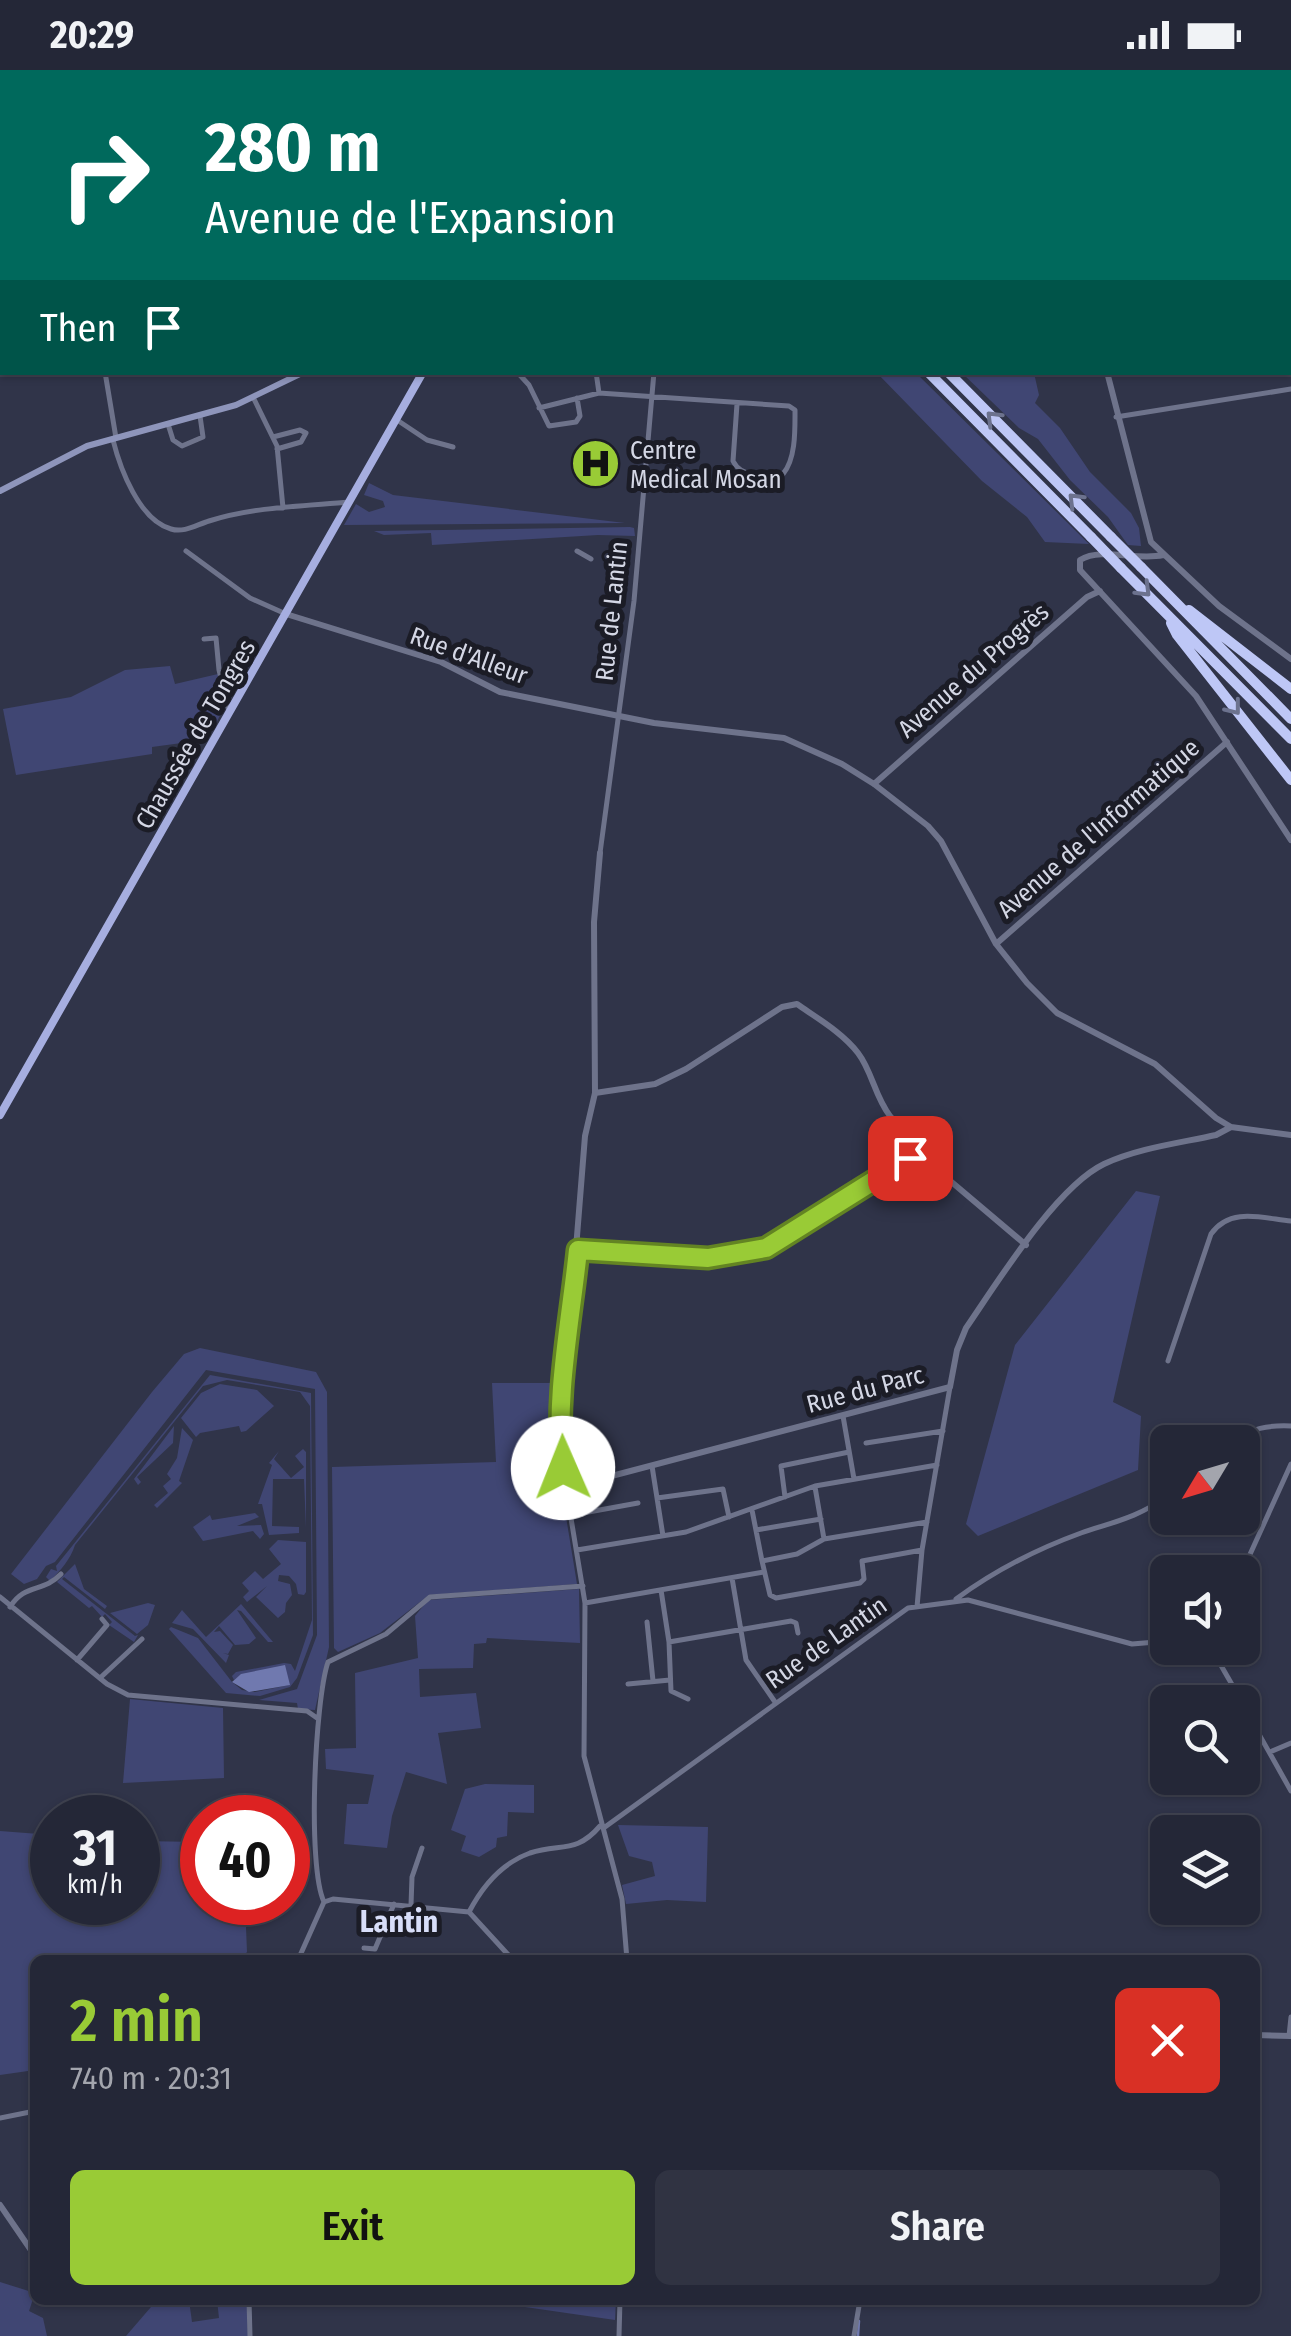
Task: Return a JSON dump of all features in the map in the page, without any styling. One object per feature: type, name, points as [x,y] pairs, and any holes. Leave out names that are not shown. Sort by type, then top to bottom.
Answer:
[{"type":"highway","points":[[931,375],[1291,739]]},
{"type":"highway","points":[[951,375],[1291,719]]},
{"type":"highway","points":[[1177,604],[1193,612],[1291,689]]},
{"type":"highway","points":[[1166,613],[1176,635],[1291,780]]},
{"type":"main road","points":[[0,491],[73,452],[253,398],[298,375]]},
{"type":"main road","name":"Chaussée de Tongres","points":[[0,1115],[421,375]]},
{"type":"street","points":[[105,375],[122,471],[132,492],[158,521],[172,530],[283,508],[349,502]]},
{"type":"street","points":[[519,375],[549,426],[576,422],[580,416],[577,398]]},
{"type":"street","points":[[596,375],[599,393]]},
{"type":"street","name":"Rue de Lantin","points":[[600,853],[634,600],[654,375]]},
{"type":"street","points":[[1108,375],[1148,537],[1162,555],[1219,606],[1291,659]]},
{"type":"street","points":[[1116,418],[1291,388]]},
{"type":"street","points":[[539,408],[599,393],[789,406],[794,410],[790,466],[784,474],[742,472],[733,461],[737,404]]},
{"type":"street","points":[[253,398],[277,449],[283,508]]},
{"type":"street","points":[[168,424],[174,440],[182,446],[204,437],[200,416]]},
{"type":"street","points":[[397,420],[427,440],[453,447]]},
{"type":"street","points":[[273,437],[300,430],[306,433],[304,440],[277,449]]},
{"type":"street","points":[[644,484],[732,486],[742,472]]},
{"type":"street","points":[[186,551],[250,598],[286,614]]},
{"type":"street","points":[[577,551],[591,559]]},
{"type":"street","points":[[1162,555],[1146,559],[1088,555],[1080,560],[1080,570],[1196,696],[1291,840]]},
{"type":"street","name":"Avenue du Progrès","points":[[874,784],[1086,596],[1100,591]]},
{"type":"street","name":"Rue d'Alleur","points":[[286,614],[440,662],[500,692],[702,729],[784,738],[842,764],[928,826],[941,841],[996,944],[1057,1012],[1155,1064],[1216,1118],[1231,1126]]},
{"type":"street","points":[[204,639],[216,638],[222,687],[230,712]]},
{"type":"street","name":"Avenue de l'Informatique","points":[[996,944],[1226,742]]},
{"type":"street","points":[[1274,816],[1291,824]]},
{"type":"street","points":[[600,853],[594,922],[594,1092],[584,1136],[560,1449],[585,1603],[584,1756],[626,1916],[627,1955]]},
{"type":"street","points":[[594,1092],[655,1084],[782,1008],[796,1004],[858,1053],[891,1118],[915,1138],[922,1148],[922,1157]]},
{"type":"street","points":[[1231,1126],[1291,1135]]},
{"type":"street","name":"Rue du Parc","points":[[566,1488],[950,1387],[966,1328],[1064,1193],[1086,1174],[1119,1158],[1216,1135],[1231,1126]]},
{"type":"street","points":[[578,1250],[708,1258],[766,1248],[896,1166],[922,1157],[1026,1245]]},
{"type":"street","points":[[1168,1361],[1211,1234],[1220,1222],[1231,1216],[1291,1221]]},
{"type":"street","points":[[917,1606],[922,1550],[950,1387]]},
{"type":"street","points":[[843,1416],[854,1479]]},
{"type":"street","points":[[1260,1428],[1291,1426]]},
{"type":"street","points":[[866,1443],[942,1431]]},
{"type":"street","points":[[785,1497],[781,1466],[850,1452]]},
{"type":"street","points":[[1250,1555],[1291,1464]]},
{"type":"street","points":[[576,1550],[686,1532],[815,1486],[937,1465]]},
{"type":"street","points":[[652,1466],[663,1536]]},
{"type":"street","points":[[815,1486],[824,1539]]},
{"type":"street","points":[[657,1498],[723,1489],[729,1517]]},
{"type":"street","points":[[571,1515],[638,1503]]},
{"type":"street","points":[[955,1600],[998,1570],[1150,1507]]},
{"type":"street","points":[[751,1509],[770,1595],[776,1598],[859,1584],[864,1579],[862,1561],[922,1550]]},
{"type":"street","points":[[756,1530],[821,1519]]},
{"type":"street","points":[[762,1560],[798,1554],[824,1539],[927,1522]]},
{"type":"street","points":[[585,1603],[764,1572]]},
{"type":"street","points":[[10,1608],[17,1596],[29,1588],[45,1586],[61,1574]]},
{"type":"street","points":[[732,1578],[748,1664],[775,1702]]},
{"type":"street","points":[[324,1902],[318,1890],[316,1864],[317,1718],[322,1680],[331,1659],[386,1634],[430,1597],[583,1586]]},
{"type":"street","points":[[660,1590],[672,1693],[688,1699]]},
{"type":"street","points":[[0,1597],[117,1690],[136,1697],[307,1711],[317,1718]]},
{"type":"street","name":"Rue de Lantin","points":[[470,1912],[480,1890],[505,1867],[530,1853],[586,1842],[600,1826],[605,1827],[898,1613],[955,1600],[983,1602],[1132,1644],[1150,1643]]},
{"type":"street","points":[[77,1660],[107,1625],[102,1619]]},
{"type":"street","points":[[669,1642],[791,1621],[796,1623],[798,1633]]},
{"type":"street","points":[[647,1622],[653,1681]]},
{"type":"street","points":[[100,1678],[142,1640]]},
{"type":"street","points":[[628,1684],[670,1680]]},
{"type":"street","points":[[1260,1734],[1291,1791]]},
{"type":"street","points":[[1270,1752],[1291,1742]]},
{"type":"street","points":[[411,1905],[412,1876],[422,1848]]},
{"type":"street","points":[[300,1955],[324,1902],[333,1899],[470,1912],[509,1955]]},
{"type":"street","points":[[364,1948],[375,1949],[394,1904]]},
{"type":"street","points":[[1260,2035],[1290,2036],[1291,2017]]},
{"type":"street","points":[[0,2118],[30,2112]]},
{"type":"street","points":[[0,2205],[30,2249]]},
{"type":"street","points":[[248,2305],[250,2336]]},
{"type":"street","points":[[619,2336],[620,2305]]},
{"type":"street","points":[[854,2336],[859,2305]]},
{"type":"shaded area","points":[[879,375],[918,375],[1089,544],[1045,542],[1027,517],[982,481]]},
{"type":"shaded area","points":[[964,375],[1034,375],[1039,395],[1035,403],[1060,428],[1090,472],[1131,513],[1139,528],[1141,546],[1128,545],[1038,439],[1019,428]]},
{"type":"shaded area","points":[[369,483],[393,495],[625,523],[344,525],[356,504],[369,512],[385,507],[383,501],[364,495]]},
{"type":"shaded area","points":[[634,528],[635,536],[432,545],[431,533],[384,535],[374,531]]},
{"type":"shaded area","points":[[170,666],[175,684],[218,674],[224,708],[214,727],[198,721],[189,742],[152,747],[152,754],[16,775],[3,709],[71,697],[125,670]]},
{"type":"shaded area","points":[[1136,1191],[1160,1196],[1113,1402],[1141,1416],[1138,1470],[978,1536],[966,1524],[1015,1345]]},
{"type":"shaded area","points":[[200,1348],[316,1372],[327,1392],[329,1647],[315,1710],[298,1709],[297,1703],[259,1700],[297,1689],[317,1635],[315,1389],[206,1370],[55,1562],[46,1566],[37,1579],[24,1584],[11,1574],[152,1392],[184,1354]]},
{"type":"shaded area","points":[[210,1375],[311,1393],[313,1635],[290,1687],[260,1696],[226,1693],[169,1629],[198,1638],[242,1690],[255,1692],[289,1685],[242,1674],[234,1680],[232,1676],[284,1663],[291,1664],[295,1671],[312,1620],[310,1406],[300,1392],[227,1380],[203,1386],[75,1545],[61,1569],[50,1581],[46,1577],[51,1569],[57,1571],[56,1566]]},
{"type":"shaded area","points":[[492,1383],[556,1383],[558,1468],[577,1584],[429,1595],[380,1633],[338,1652],[334,1648],[332,1467],[496,1462]]},
{"type":"shaded area","points":[[220,1384],[257,1390],[274,1406],[246,1431],[241,1432],[239,1426],[196,1437],[181,1418],[201,1393]]},
{"type":"shaded area","points":[[174,1426],[173,1443],[137,1477],[141,1482],[138,1485],[134,1479]]},
{"type":"shaded area","points":[[182,1428],[193,1440],[179,1481],[182,1483],[157,1508],[154,1505],[168,1493],[163,1486],[171,1479],[167,1474],[177,1458]]},
{"type":"shaded area","points":[[303,1449],[306,1452],[306,1528],[304,1479],[273,1479],[272,1526],[299,1527],[299,1533],[269,1535],[262,1504],[258,1504],[272,1465],[269,1463],[279,1451],[274,1459],[291,1478],[304,1467],[295,1456]]},
{"type":"shaded area","points":[[255,1513],[259,1517],[237,1526],[261,1525],[264,1534],[260,1539],[253,1531],[203,1541],[193,1527],[210,1515],[212,1520]]},
{"type":"shaded area","points":[[278,1540],[306,1542],[306,1592],[298,1594],[289,1576],[279,1575],[278,1581],[290,1584],[292,1595],[278,1618],[256,1597],[267,1586],[247,1602],[243,1597],[249,1591],[242,1583],[255,1571],[263,1579],[281,1564],[269,1549]]},
{"type":"shaded area","points":[[75,1564],[84,1589],[107,1606],[105,1609],[62,1579],[138,1635],[134,1642],[109,1625],[112,1622],[105,1614],[102,1617],[57,1582]]},
{"type":"shaded area","points":[[579,1589],[580,1643],[487,1638],[486,1643],[474,1644],[473,1668],[419,1669],[420,1697],[476,1693],[481,1728],[438,1733],[447,1784],[406,1772],[387,1848],[344,1844],[347,1804],[368,1804],[374,1775],[326,1769],[325,1749],[356,1748],[355,1673],[418,1658],[415,1616],[428,1600]]},
{"type":"shaded area","points":[[148,1603],[155,1605],[148,1625],[137,1634],[110,1613]]},
{"type":"shaded area","points":[[241,1604],[273,1642],[268,1642],[237,1610],[256,1638],[249,1644],[235,1645],[219,1626],[214,1632],[220,1631],[233,1645],[228,1654],[223,1653],[229,1655],[226,1663],[193,1629],[172,1623],[182,1610],[206,1637]]},
{"type":"shaded area","points":[[285,1665],[290,1685],[249,1692],[232,1682],[241,1674]]},
{"type":"shaded area","points":[[130,1699],[223,1708],[224,1778],[123,1783]]},
{"type":"shaded area","points":[[485,1784],[534,1785],[534,1813],[508,1812],[507,1836],[497,1838],[496,1847],[479,1857],[461,1851],[466,1836],[451,1830],[465,1789]]},
{"type":"shaded area","points":[[618,1825],[708,1827],[706,1902],[626,1904],[622,1885],[655,1876],[652,1862],[629,1856]]},
{"type":"shaded area","points":[[0,1831],[30,1833],[30,1925],[160,1925],[160,1841],[180,1842],[180,1925],[246,1925],[247,1952],[30,1955],[30,2071],[0,2075]]},
{"type":"shaded area","points":[[0,2282],[30,2291],[29,2311],[43,2318],[47,2336],[0,2336]]},
{"type":"shaded area","points":[[153,2305],[190,2305],[192,2322],[219,2318],[218,2305],[247,2305],[248,2336],[126,2336]]},
{"type":"shaded area","points":[[616,2305],[615,2320],[518,2306]]},
{"type":"waterway","points":[[858,2336],[859,2321]]},
{"type":"place","name":"Centre Medical Mosan","points":[[595,464]]},
{"type":"district","name":"Lantin","points":[[399,1922]]},
{"type":"route","points":[[563,1468],[560,1449],[564,1386],[578,1250],[708,1258],[766,1248],[910,1158]]}]
